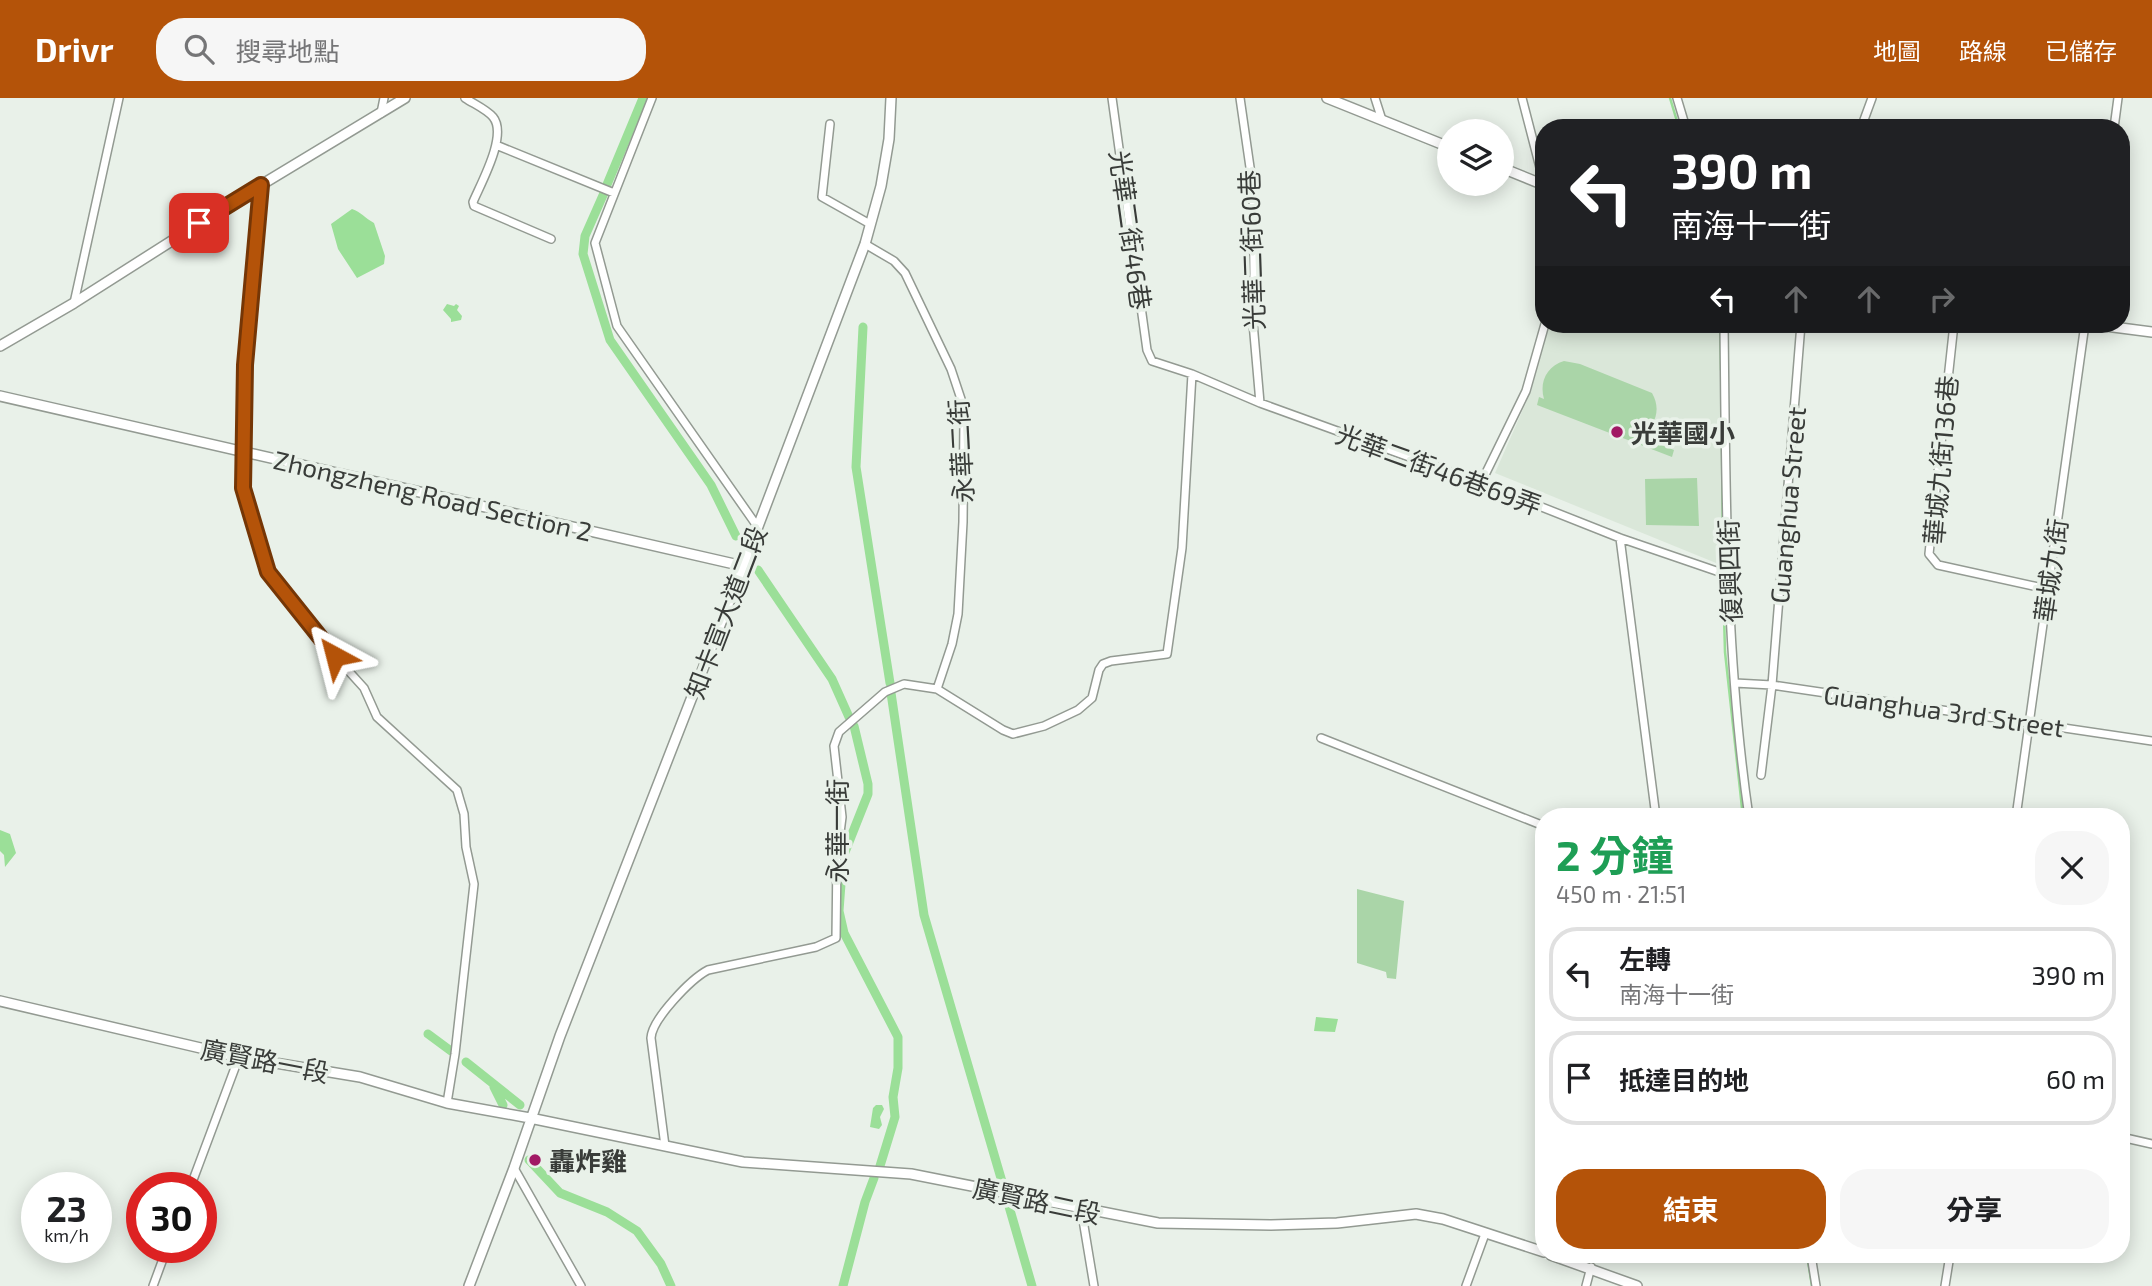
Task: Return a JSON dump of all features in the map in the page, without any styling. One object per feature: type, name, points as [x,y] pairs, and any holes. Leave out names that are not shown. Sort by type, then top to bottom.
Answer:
[{"type":"street","points":[[74,303],[119,98]]},
{"type":"street","points":[[381,113],[384,98]]},
{"type":"street","points":[[0,346],[405,98]]},
{"type":"street","points":[[465,98],[495,119],[498,127],[496,145],[473,202],[474,206],[551,239]]},
{"type":"street","points":[[652,98],[596,243],[617,326],[757,526]]},
{"type":"street","name":"知卡宣大道二段","points":[[469,1286],[530,1118],[865,244],[881,187],[891,98]]},
{"type":"street","name":"光華二街46巷","points":[[1112,98],[1147,350],[1152,361]]},
{"type":"street","name":"光華二街60巷","points":[[1240,98],[1253,188],[1252,310],[1260,403]]},
{"type":"street","points":[[1327,98],[1437,142]]},
{"type":"street","points":[[1375,98],[1382,120]]},
{"type":"street","points":[[1522,98],[1535,149]]},
{"type":"street","points":[[1677,98],[1683,119]]},
{"type":"street","points":[[1864,119],[1872,98]]},
{"type":"street","points":[[2114,119],[2118,98]]},
{"type":"street","points":[[830,124],[821,197],[870,224]]},
{"type":"street","points":[[496,145],[614,193]]},
{"type":"street","points":[[1514,173],[1535,181]]},
{"type":"street","points":[[261,185],[245,365],[243,488],[268,572],[363,688],[377,718],[457,790],[464,814],[474,884],[447,1103]]},
{"type":"street","name":"永華二街","points":[[865,244],[894,261],[905,272],[951,369],[961,399],[964,419],[964,522],[958,614],[952,644],[937,689]]},
{"type":"street","points":[[2130,329],[2152,332]]},
{"type":"street","points":[[1481,482],[1526,391],[1542,333]]},
{"type":"street","name":"復興四街","points":[[1724,333],[1728,575],[1747,808]]},
{"type":"street","name":"Guanghua Street","points":[[1761,775],[1772,685],[1800,333]]},
{"type":"street","name":"華城九街136巷","points":[[1953,333],[1929,554],[1938,565],[2047,589]]},
{"type":"street","name":"華城九街","points":[[2017,808],[2047,589],[2087,333]]},
{"type":"street","name":"光華二街46巷69弄","points":[[1152,361],[1192,374],[1260,403],[1481,482],[1620,538],[1728,575]]},
{"type":"street","name":"永華一街","points":[[664,1146],[652,1028],[694,978],[708,970],[816,947],[835,939],[836,867],[842,817],[834,746],[836,736],[885,692],[904,684],[937,689],[1013,734],[1044,726],[1084,706],[1092,698],[1103,664],[1121,658],[1167,654],[1182,548],[1192,374]]},
{"type":"street","name":"Zhongzheng Road Section 2","points":[[0,396],[743,566]]},
{"type":"street","points":[[1620,538],[1655,808]]},
{"type":"street","name":"Guanghua 3rd Street","points":[[1735,683],[1772,685],[2152,741]]},
{"type":"street","points":[[1321,738],[1535,822]]},
{"type":"street","name":"廣賢路一段","points":[[0,1000],[239,1058],[360,1077],[447,1103],[530,1118]]},
{"type":"street","points":[[196,1172],[239,1058]]},
{"type":"street","name":"廣賢路二段","points":[[530,1118],[743,1162],[911,1174],[1158,1223],[1336,1223],[1416,1214],[1443,1219],[1535,1249]]},
{"type":"street","points":[[2130,1139],[2152,1144]]},
{"type":"street","points":[[514,1168],[581,1286]]},
{"type":"street","points":[[1081,1208],[1094,1286]]},
{"type":"street","points":[[1466,1286],[1485,1234]]},
{"type":"street","points":[[153,1286],[161,1263]]},
{"type":"street","points":[[1576,1263],[1637,1286]]},
{"type":"street","points":[[1812,1263],[1816,1286]]},
{"type":"street","points":[[1945,1286],[1949,1263]]},
{"type":"street","points":[[1586,1286],[1591,1268]]},
{"type":"shaded area","points":[[352,209],[374,223],[385,256],[384,264],[357,278],[338,249],[331,224]]},
{"type":"shaded area","points":[[447,304],[459,306],[457,310],[462,316],[461,320],[451,322],[443,310]]},
{"type":"shaded area","name":"光華國小","points":[[1546,333],[1723,333],[1721,565],[1495,473],[1531,391]]},
{"type":"shaded area","points":[[1564,361],[1580,364],[1652,393],[1656,411],[1654,422],[1644,438],[1674,450],[1672,457],[1537,405],[1539,397],[1544,399],[1544,381],[1549,371]]},
{"type":"shaded area","points":[[1697,478],[1699,526],[1646,525],[1645,479]]},
{"type":"shaded area","points":[[0,830],[10,834],[16,853],[5,867],[4,855],[0,851]]},
{"type":"shaded area","points":[[1357,889],[1404,901],[1396,979],[1387,978],[1386,972],[1357,963]]},
{"type":"shaded area","points":[[1316,1017],[1338,1019],[1335,1032],[1314,1031]]},
{"type":"shaded area","points":[[882,1105],[884,1109],[879,1129],[870,1127],[873,1108]]},
{"type":"waterway","points":[[606,187],[643,98]]},
{"type":"waterway","points":[[1670,98],[1676,119]]},
{"type":"waterway","points":[[604,193],[585,236],[583,254],[610,340],[711,485],[736,536]]},
{"type":"waterway","points":[[863,327],[856,467],[890,683]]},
{"type":"waterway","points":[[1720,333],[1721,370]]},
{"type":"waterway","points":[[1722,446],[1723,569]]},
{"type":"waterway","points":[[758,570],[832,679],[849,717]]},
{"type":"waterway","points":[[1723,578],[1725,652],[1742,808]]},
{"type":"waterway","points":[[891,693],[924,915],[1003,1185]]},
{"type":"waterway","points":[[854,726],[868,794],[843,857],[839,911],[844,933],[898,1037],[898,1068],[893,1097],[895,1117],[880,1166]]},
{"type":"waterway","points":[[428,1034],[451,1051]]},
{"type":"waterway","points":[[466,1062],[520,1105]]},
{"type":"waterway","points":[[494,1087],[503,1105]]},
{"type":"waterway","points":[[529,1160],[560,1193],[607,1212],[637,1231],[661,1264],[671,1286]]},
{"type":"waterway","points":[[843,1286],[874,1178]]},
{"type":"waterway","points":[[1008,1203],[1032,1286]]},
{"type":"waterway","points":[[1808,1263],[1812,1286]]},
{"type":"place","name":"光華國小","points":[[1617,432]]},
{"type":"place","name":"轟炸雞","points":[[535,1160]]},
{"type":"route","points":[[199,223],[261,185],[245,365],[243,488],[268,572],[335,656]]}]
